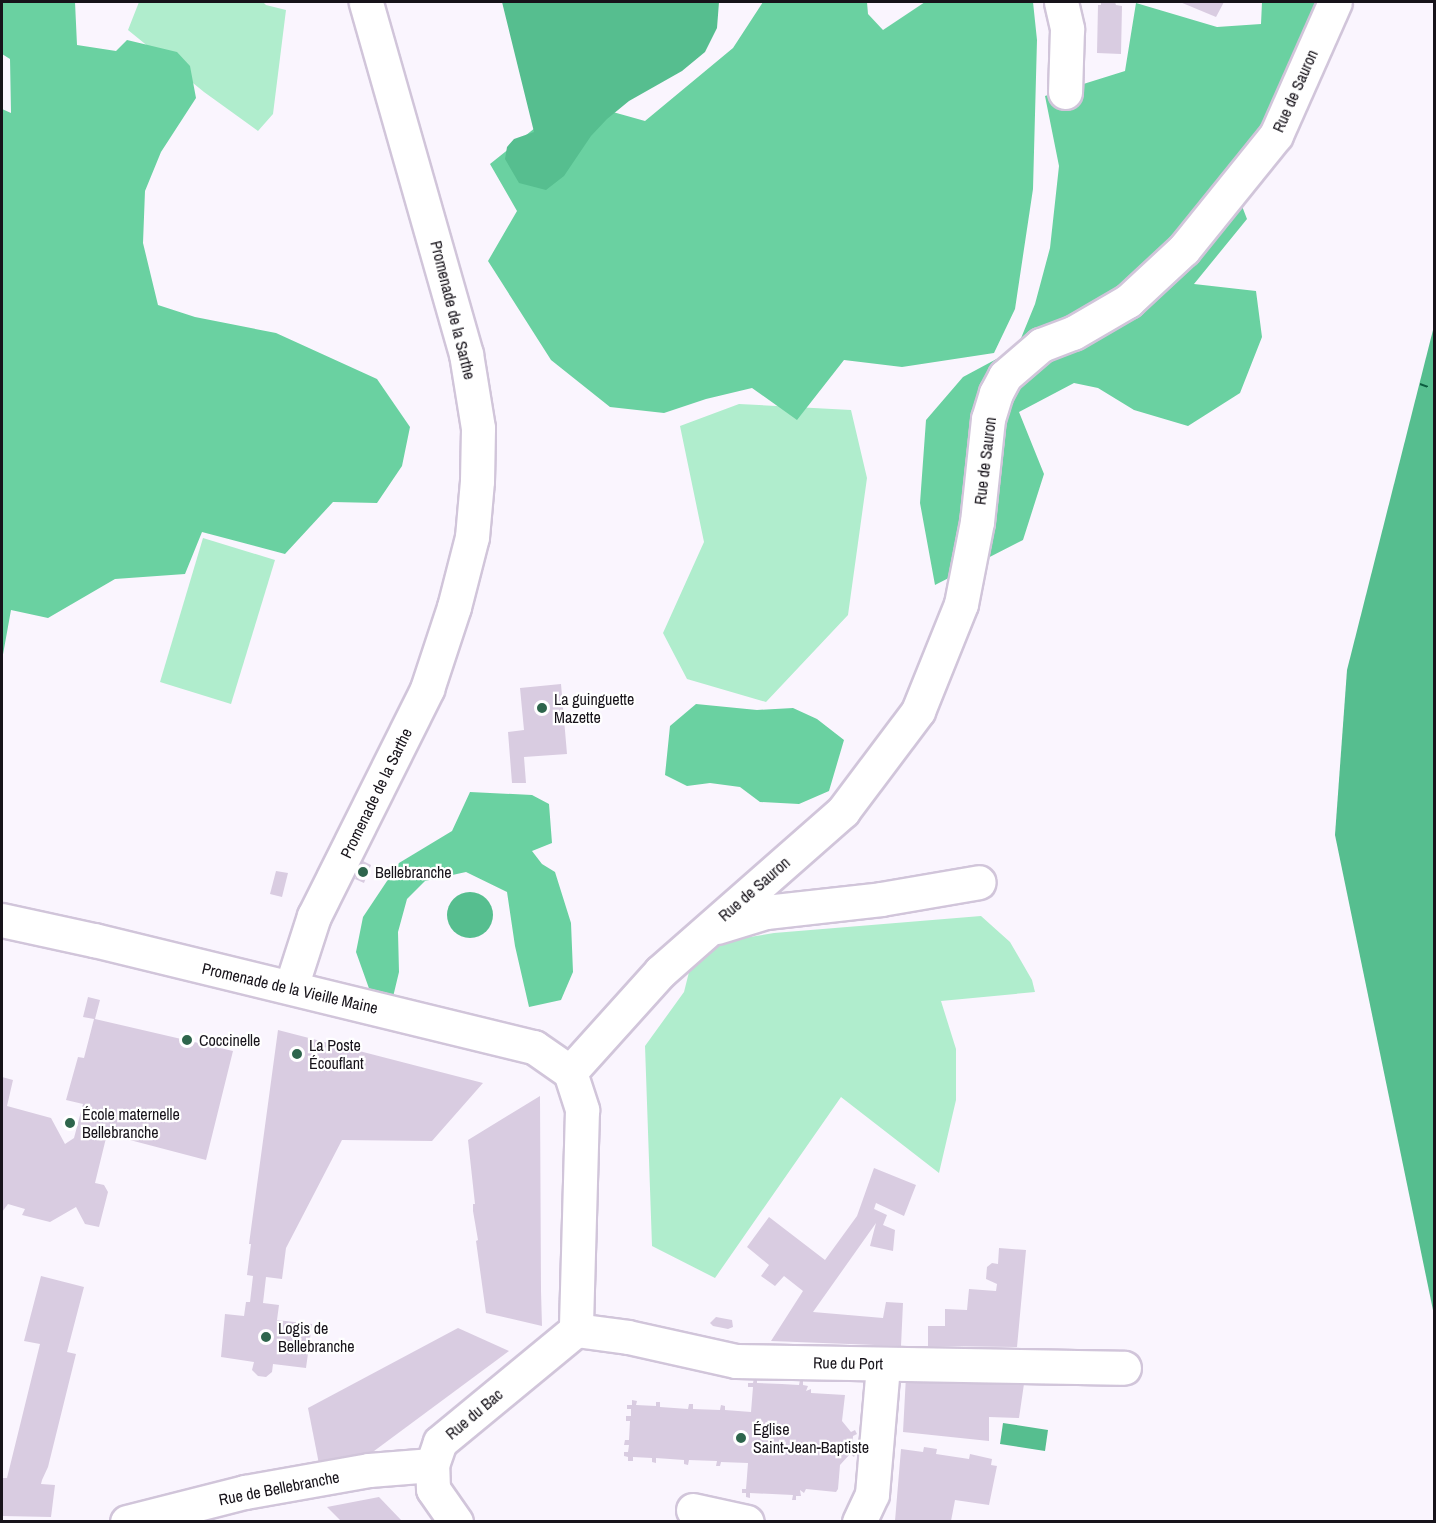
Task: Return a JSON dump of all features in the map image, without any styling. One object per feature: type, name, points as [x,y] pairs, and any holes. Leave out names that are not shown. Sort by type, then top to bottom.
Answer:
[{"type":"street","name":"Promenade de la Sarthe","points":[[291,987],[314,916],[427,689],[454,607],[469,547],[477,481],[478,428],[466,354],[366,2]]},
{"type":"street","points":[[1061,2],[1068,29],[1065,92]]},
{"type":"street","name":"Rue de Sauron","points":[[570,1072],[660,972],[843,811],[918,711],[961,604],[977,522],[988,419],[996,393],[1005,376],[1041,345],[1073,333],[1128,302],[1184,249],[1276,135],[1335,2]]},
{"type":"street","points":[[706,930],[766,912],[881,899],[979,882]]},
{"type":"street","name":"Promenade de la Vieille Maine","points":[[2,920],[291,987],[534,1047],[570,1072]]},
{"type":"street","points":[[570,1072],[582,1110],[576,1330]]},
{"type":"street","name":"Rue du Port","points":[[576,1330],[628,1337],[736,1361],[1124,1368]]},
{"type":"street","name":"Rue du Bac","points":[[432,1465],[440,1442],[576,1330]]},
{"type":"street","points":[[859,1521],[872,1494],[883,1365]]},
{"type":"street","points":[[432,1465],[433,1489],[456,1521]]},
{"type":"street","name":"Rue de Bellebranche","points":[[127,1521],[244,1492],[380,1468],[432,1465]]},
{"type":"street","points":[[693,1510],[747,1521]]},
{"type":"shaded area","points":[[2,2],[75,2],[77,45],[116,51],[127,40],[177,52],[190,66],[196,98],[161,152],[145,191],[143,243],[158,305],[195,317],[276,333],[377,379],[410,427],[402,466],[377,503],[333,502],[285,554],[202,532],[185,574],[115,579],[48,618],[11,610],[2,660],[2,109],[11,113],[10,59],[2,54]]},
{"type":"shaded area","points":[[139,2],[263,2],[266,5],[286,10],[273,114],[258,131],[204,92],[128,30]]},
{"type":"shaded area","points":[[502,2],[719,2],[717,28],[705,52],[682,71],[629,101],[607,119],[591,136],[564,176],[546,190],[519,183],[505,159],[507,147],[514,139],[534,132]]},
{"type":"shaded area","points":[[763,2],[867,2],[868,14],[883,30],[925,2],[1033,2],[1037,40],[1033,189],[1015,309],[994,353],[902,367],[844,360],[797,420],[752,388],[706,399],[664,413],[610,407],[551,360],[488,261],[517,211],[490,164],[570,100],[645,121],[733,48]]},
{"type":"shaded area","points":[[1262,2],[1321,2],[1275,104],[1230,175],[1247,219],[1194,284],[1256,291],[1262,337],[1240,393],[1188,426],[1134,410],[1098,388],[1074,383],[1019,412],[1044,474],[1023,540],[935,585],[920,503],[926,420],[963,377],[1017,348],[1035,304],[1050,248],[1059,166],[1045,96],[1125,71],[1136,3],[1217,27],[1261,24]]},
{"type":"shaded area","points":[[1434,326],[1434,1315],[1335,835],[1347,670]]},
{"type":"shaded area","points":[[739,404],[851,410],[867,478],[848,615],[766,702],[687,679],[663,633],[704,542],[680,426]]},
{"type":"shaded area","points":[[203,538],[275,560],[231,704],[160,682]]},
{"type":"shaded area","points":[[696,704],[757,710],[793,708],[817,719],[844,740],[829,791],[799,804],[760,802],[740,787],[710,783],[687,786],[665,775],[670,726]]},
{"type":"shaded area","points":[[470,792],[532,795],[549,804],[552,843],[532,851],[542,864],[555,872],[571,923],[573,972],[561,1000],[529,1007],[515,946],[507,892],[466,872],[425,881],[407,899],[398,932],[399,972],[393,997],[371,994],[356,952],[363,917],[399,863],[452,831]]},
{"type":"shaded area","points":[[470,892],[486,899],[493,915],[486,931],[470,938],[454,931],[447,915],[454,899]]},
{"type":"shaded area","points":[[981,916],[1010,942],[1032,980],[1035,992],[941,1001],[956,1049],[956,1100],[939,1173],[841,1097],[715,1278],[652,1246],[645,1046],[684,992],[692,960],[725,941],[774,933]]},
{"type":"shaded area","points":[[1003,1423],[1048,1430],[1045,1451],[1000,1444]]},
{"type":"building","points":[[1101,2],[1115,2],[1116,5],[1122,6],[1121,54],[1097,53],[1098,5],[1101,5]]},
{"type":"building","points":[[1180,2],[1224,2],[1216,17]]},
{"type":"building","name":"La guinguette Mazette","points":[[561,684],[567,754],[524,757],[526,783],[512,783],[508,732],[524,730],[520,688]]},
{"type":"building","points":[[363,861],[371,865],[364,883],[355,879]]},
{"type":"building","points":[[276,871],[288,873],[282,897],[270,894]]},
{"type":"building","points":[[88,997],[100,1000],[95,1019],[233,1051],[206,1160],[107,1134],[95,1183],[104,1185],[108,1192],[99,1227],[85,1224],[76,1207],[50,1222],[22,1215],[25,1209],[8,1204],[2,1212],[2,1077],[13,1080],[7,1106],[51,1118],[65,1144],[74,1138],[83,1104],[66,1100],[78,1057],[84,1058],[94,1019],[83,1017]]},
{"type":"building","points":[[278,1030],[483,1083],[432,1141],[342,1140],[286,1248],[282,1279],[266,1277],[263,1303],[279,1305],[277,1320],[312,1324],[306,1368],[273,1364],[272,1372],[266,1377],[258,1376],[252,1370],[254,1362],[221,1357],[225,1314],[244,1316],[246,1302],[250,1302],[253,1276],[247,1275],[251,1244],[249,1244]]},
{"type":"building","points":[[540,1096],[542,1326],[486,1313],[476,1241],[478,1240],[473,1211],[473,1204],[475,1204],[468,1140]]},
{"type":"building","points":[[874,1168],[916,1185],[904,1216],[876,1203],[874,1209],[887,1215],[883,1225],[895,1230],[893,1251],[870,1246],[876,1223],[813,1312],[883,1318],[886,1302],[903,1303],[901,1346],[771,1341],[803,1291],[784,1276],[775,1286],[761,1276],[769,1265],[747,1247],[769,1217],[825,1260],[857,1216]]},
{"type":"building","points":[[999,1248],[1026,1250],[1017,1347],[928,1346],[928,1326],[945,1326],[945,1309],[967,1310],[969,1289],[996,1291],[997,1284],[986,1279],[987,1267],[992,1263],[998,1264]]},
{"type":"building","points":[[41,1276],[84,1287],[67,1352],[76,1354],[48,1467],[41,1484],[55,1485],[51,1517],[2,1516],[2,1478],[7,1478],[40,1344],[24,1341]]},
{"type":"building","points":[[716,1317],[732,1320],[733,1327],[728,1329],[713,1326],[710,1323]]},
{"type":"building","points":[[458,1328],[509,1351],[370,1454],[319,1464],[308,1408]]},
{"type":"building","points":[[906,1376],[1025,1377],[1019,1418],[989,1417],[989,1441],[903,1432]]},
{"type":"building","name":"Église Saint-Jean-Baptiste","points":[[754,1378],[757,1378],[757,1383],[799,1385],[800,1380],[803,1381],[803,1385],[808,1386],[806,1391],[811,1389],[811,1393],[845,1395],[842,1421],[851,1432],[855,1430],[857,1434],[853,1436],[852,1451],[856,1453],[854,1457],[850,1454],[840,1465],[836,1492],[806,1489],[804,1493],[800,1490],[801,1496],[796,1496],[796,1500],[792,1500],[793,1495],[750,1493],[750,1498],[746,1497],[746,1493],[742,1493],[742,1489],[746,1489],[748,1463],[721,1462],[720,1466],[716,1466],[717,1461],[689,1460],[688,1465],[684,1464],[684,1460],[656,1458],[656,1463],[652,1462],[652,1458],[633,1457],[633,1461],[628,1461],[628,1457],[624,1456],[624,1452],[628,1452],[629,1445],[624,1445],[625,1440],[629,1440],[630,1421],[626,1421],[626,1416],[631,1416],[631,1409],[627,1409],[627,1405],[632,1405],[632,1400],[637,1401],[636,1405],[656,1406],[656,1402],[660,1402],[660,1407],[688,1409],[689,1404],[693,1404],[693,1409],[720,1410],[721,1405],[725,1406],[725,1410],[751,1412],[753,1387],[748,1387],[748,1383],[753,1383]]},
{"type":"building","points":[[924,1447],[937,1449],[936,1454],[969,1459],[970,1454],[992,1459],[991,1465],[997,1466],[989,1505],[955,1500],[951,1521],[895,1521],[901,1449],[923,1452]]},
{"type":"building","points":[[379,1497],[402,1521],[341,1521],[327,1507]]},
{"type":"ferry route","points":[[1420,384],[1434,389]]},
{"type":"place","name":"La guinguette Mazette","points":[[542,708]]},
{"type":"place","name":"Bellebranche","points":[[363,872]]},
{"type":"place","name":"Coccinelle","points":[[187,1040]]},
{"type":"place","name":"La Poste Écouflant","points":[[297,1054]]},
{"type":"place","name":"École maternelle Bellebranche","points":[[70,1123]]},
{"type":"place","name":"Logis de Bellebranche","points":[[266,1337]]},
{"type":"place","name":"Église Saint-Jean-Baptiste","points":[[741,1438]]}]
